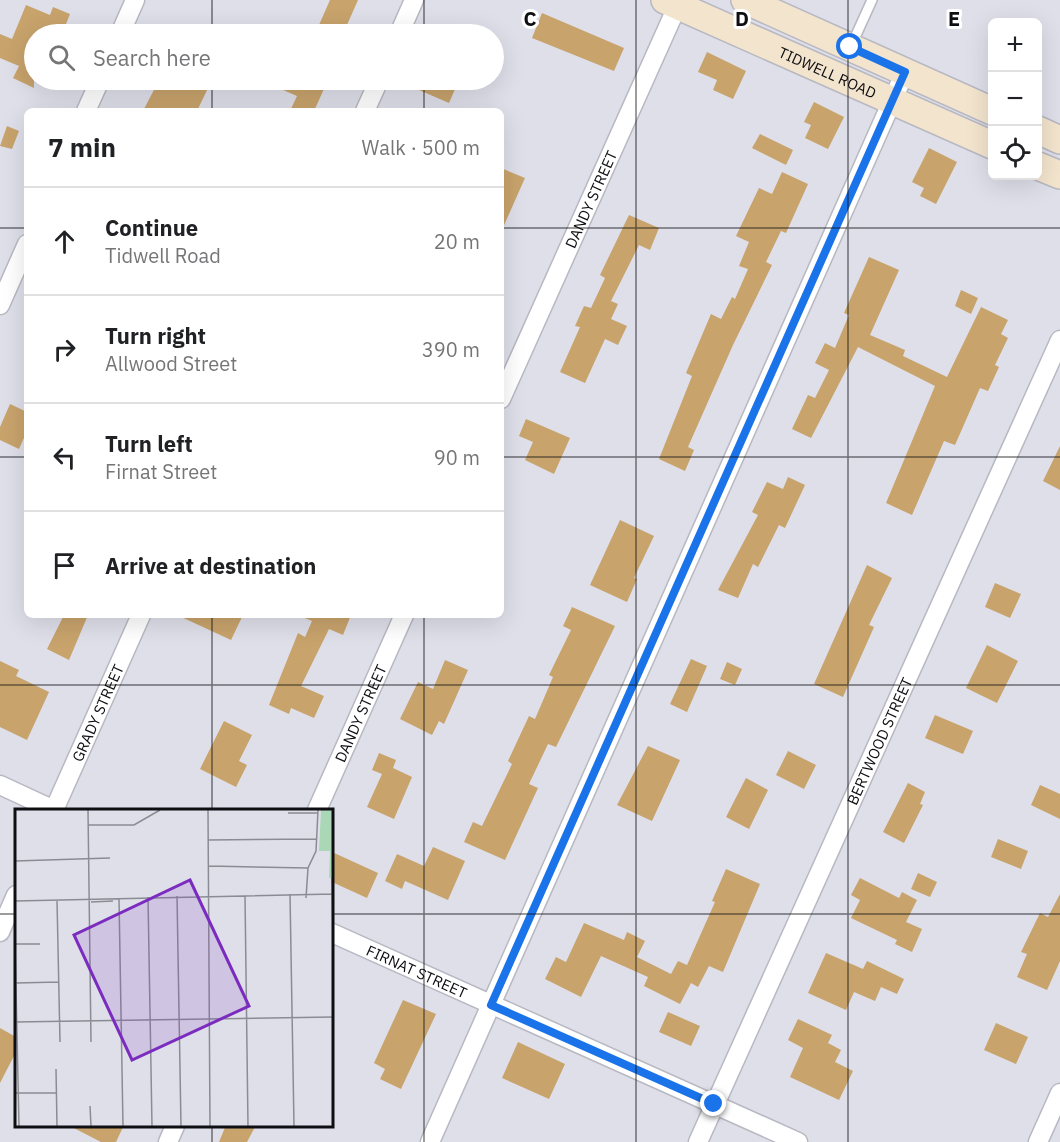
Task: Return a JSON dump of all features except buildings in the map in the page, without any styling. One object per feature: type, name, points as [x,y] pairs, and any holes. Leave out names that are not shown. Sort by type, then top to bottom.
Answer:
[{"type":"main road","points":[[745,0],[988,109]]},
{"type":"main road","name":"TIDWELL ROAD","points":[[674,2],[988,144]]},
{"type":"main road","points":[[1042,132],[1060,140]]},
{"type":"main road","points":[[1042,168],[1060,175]]},
{"type":"street","points":[[124,24],[135,0]]},
{"type":"street","points":[[403,24],[414,0]]},
{"type":"street","name":"DANDY STREET","points":[[504,392],[674,2]]},
{"type":"street","points":[[429,1142],[905,72]]},
{"type":"street","points":[[87,108],[95,90]]},
{"type":"street","points":[[366,108],[374,90]]},
{"type":"street","points":[[0,304],[24,251]]},
{"type":"street","name":"BERTWOOD STREET","points":[[698,1142],[1060,340]]},
{"type":"street","name":"GRADY STREET","points":[[54,809],[140,618]]},
{"type":"street","name":"DANDY STREET","points":[[317,809],[403,618]]},
{"type":"street","points":[[0,785],[52,809]]},
{"type":"street","points":[[0,932],[15,897]]},
{"type":"street","name":"FIRNAT STREET","points":[[333,933],[798,1142]]},
{"type":"street","points":[[1038,1142],[1060,1093]]},
{"type":"street","points":[[168,1142],[174,1127]]},
{"type":"lane","points":[[850,47],[872,0]]},
{"type":"route","points":[[714,1104],[491,1005],[905,72],[850,47]]}]
